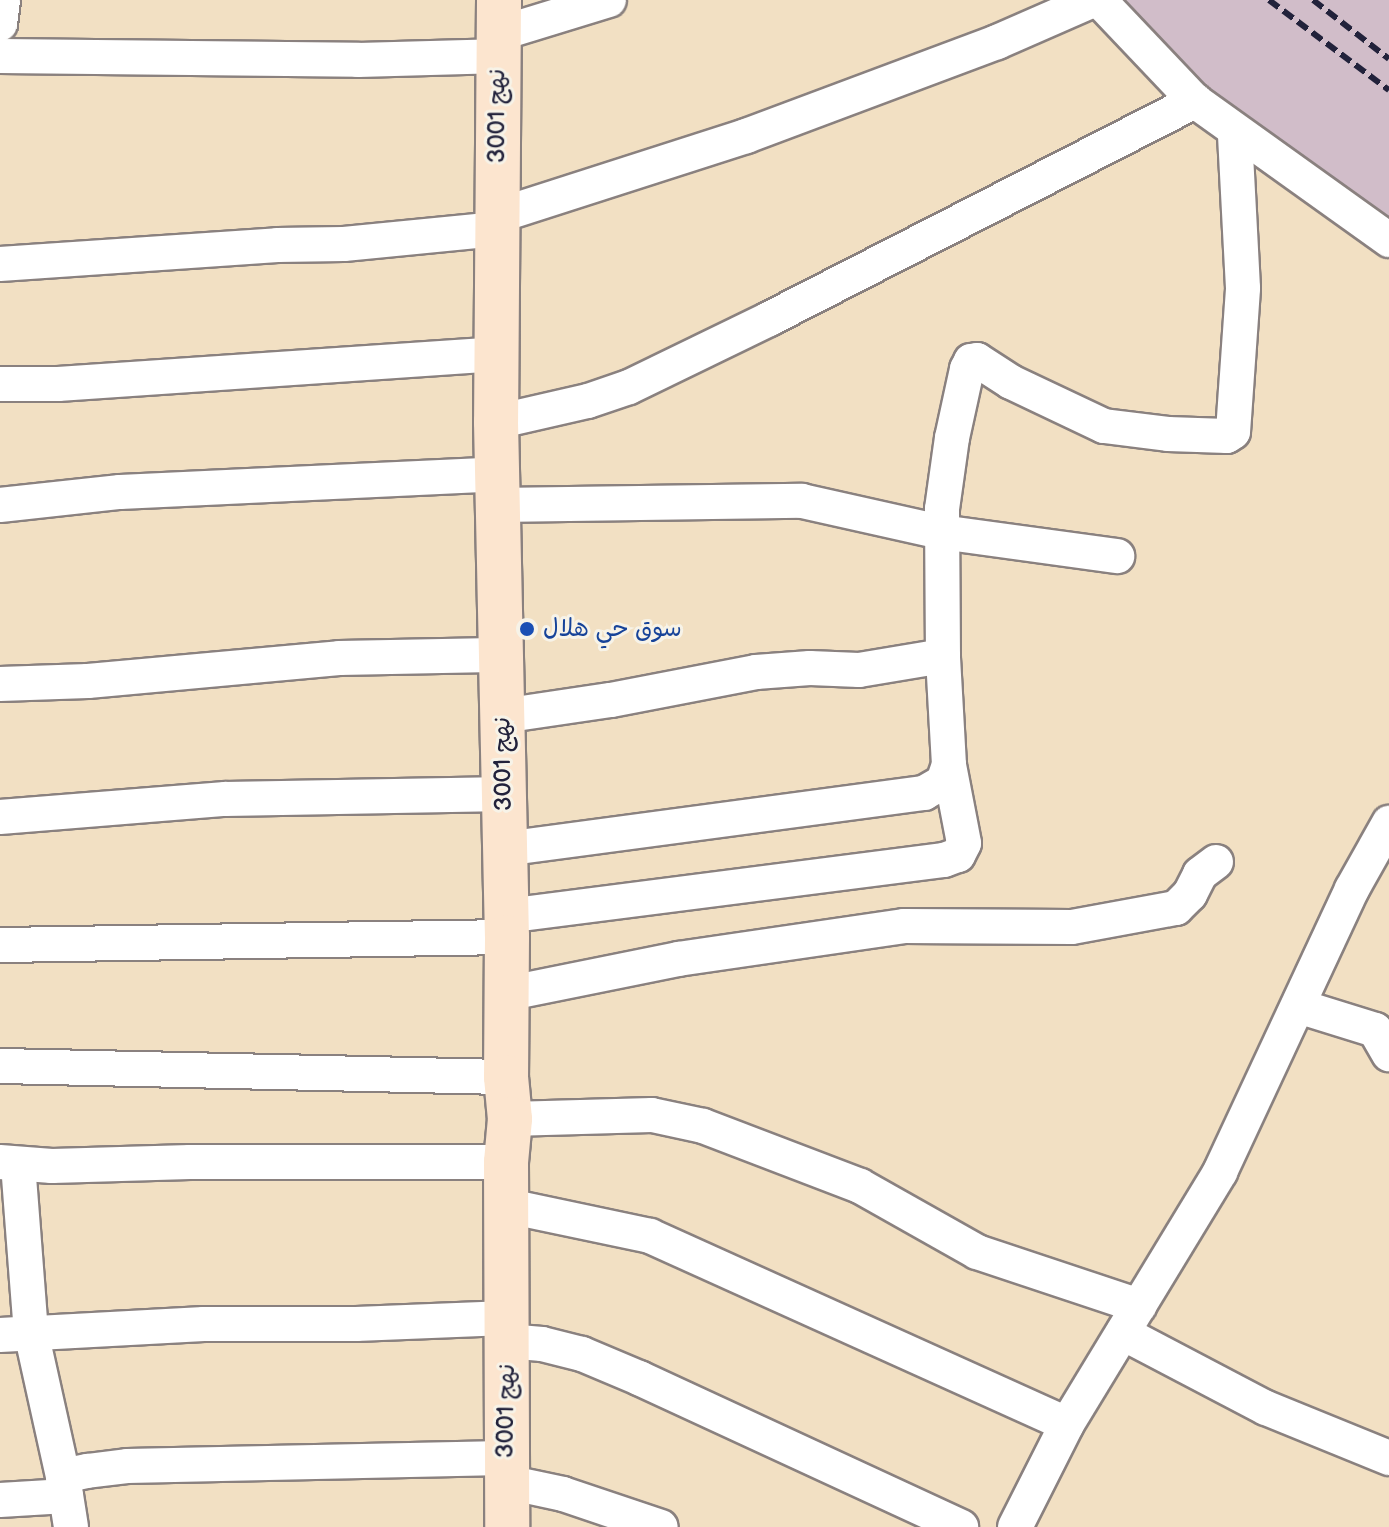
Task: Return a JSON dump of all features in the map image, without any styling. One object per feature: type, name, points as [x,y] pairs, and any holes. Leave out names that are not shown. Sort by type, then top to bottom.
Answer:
[{"type":"street","points":[[0,24],[3,0]]},
{"type":"street","points":[[0,56],[328,60],[498,30],[609,0]]},
{"type":"street","points":[[0,264],[262,246],[344,244],[498,223],[746,136],[997,42],[1093,0]]},
{"type":"street","points":[[1099,0],[1195,101],[1235,133],[1389,240]]},
{"type":"street","name":"نهج 3001","points":[[498,30],[496,422],[506,1077],[510,1119],[506,1162],[507,1527]]},
{"type":"street","points":[[496,422],[588,401],[629,387],[1195,101]]},
{"type":"street","points":[[0,945],[506,926],[944,860],[958,855],[964,843],[949,765],[941,532],[952,438],[971,361],[985,364],[1011,382],[1104,426],[1168,434],[1227,436],[1233,432],[1243,288],[1235,133]]},
{"type":"street","points":[[0,384],[58,384],[497,354]]},
{"type":"street","points":[[0,505],[120,492],[497,489],[802,501],[941,532],[1117,556]]},
{"type":"street","points":[[0,684],[88,681],[339,658],[500,655]]},
{"type":"street","points":[[502,716],[611,700],[756,672],[874,669],[943,656]]},
{"type":"street","points":[[504,849],[924,793],[943,782],[949,765]]},
{"type":"street","points":[[0,817],[225,799],[504,794]]},
{"type":"street","points":[[1015,1527],[1067,1424],[1220,1172],[1352,889],[1389,823]]},
{"type":"street","points":[[505,994],[678,959],[904,926],[1072,927],[1176,908],[1190,894],[1200,874],[1216,862]]},
{"type":"street","points":[[1298,1006],[1384,1035]]},
{"type":"street","points":[[0,1066],[506,1077]]},
{"type":"street","points":[[510,1119],[652,1115],[703,1126],[860,1186],[977,1252],[1131,1320],[1266,1408],[1389,1458]]},
{"type":"street","points":[[67,1500],[16,1333],[9,1163],[506,1162]]},
{"type":"street","points":[[508,1206],[650,1236],[1067,1424]]},
{"type":"street","points":[[16,1333],[204,1324],[356,1324],[507,1330],[542,1344],[582,1354],[639,1378],[961,1527]]},
{"type":"street","points":[[0,1500],[67,1500],[127,1466],[506,1470],[563,1494],[661,1527]]},
{"type":"shaded area","points":[[1122,0],[1389,0],[1389,226],[1206,92]]},
{"type":"railway","points":[[1269,0],[1389,90]]},
{"type":"railway","points":[[1313,0],[1389,59]]},
{"type":"place","name":"سوق حي هلال","points":[[527,629]]}]
